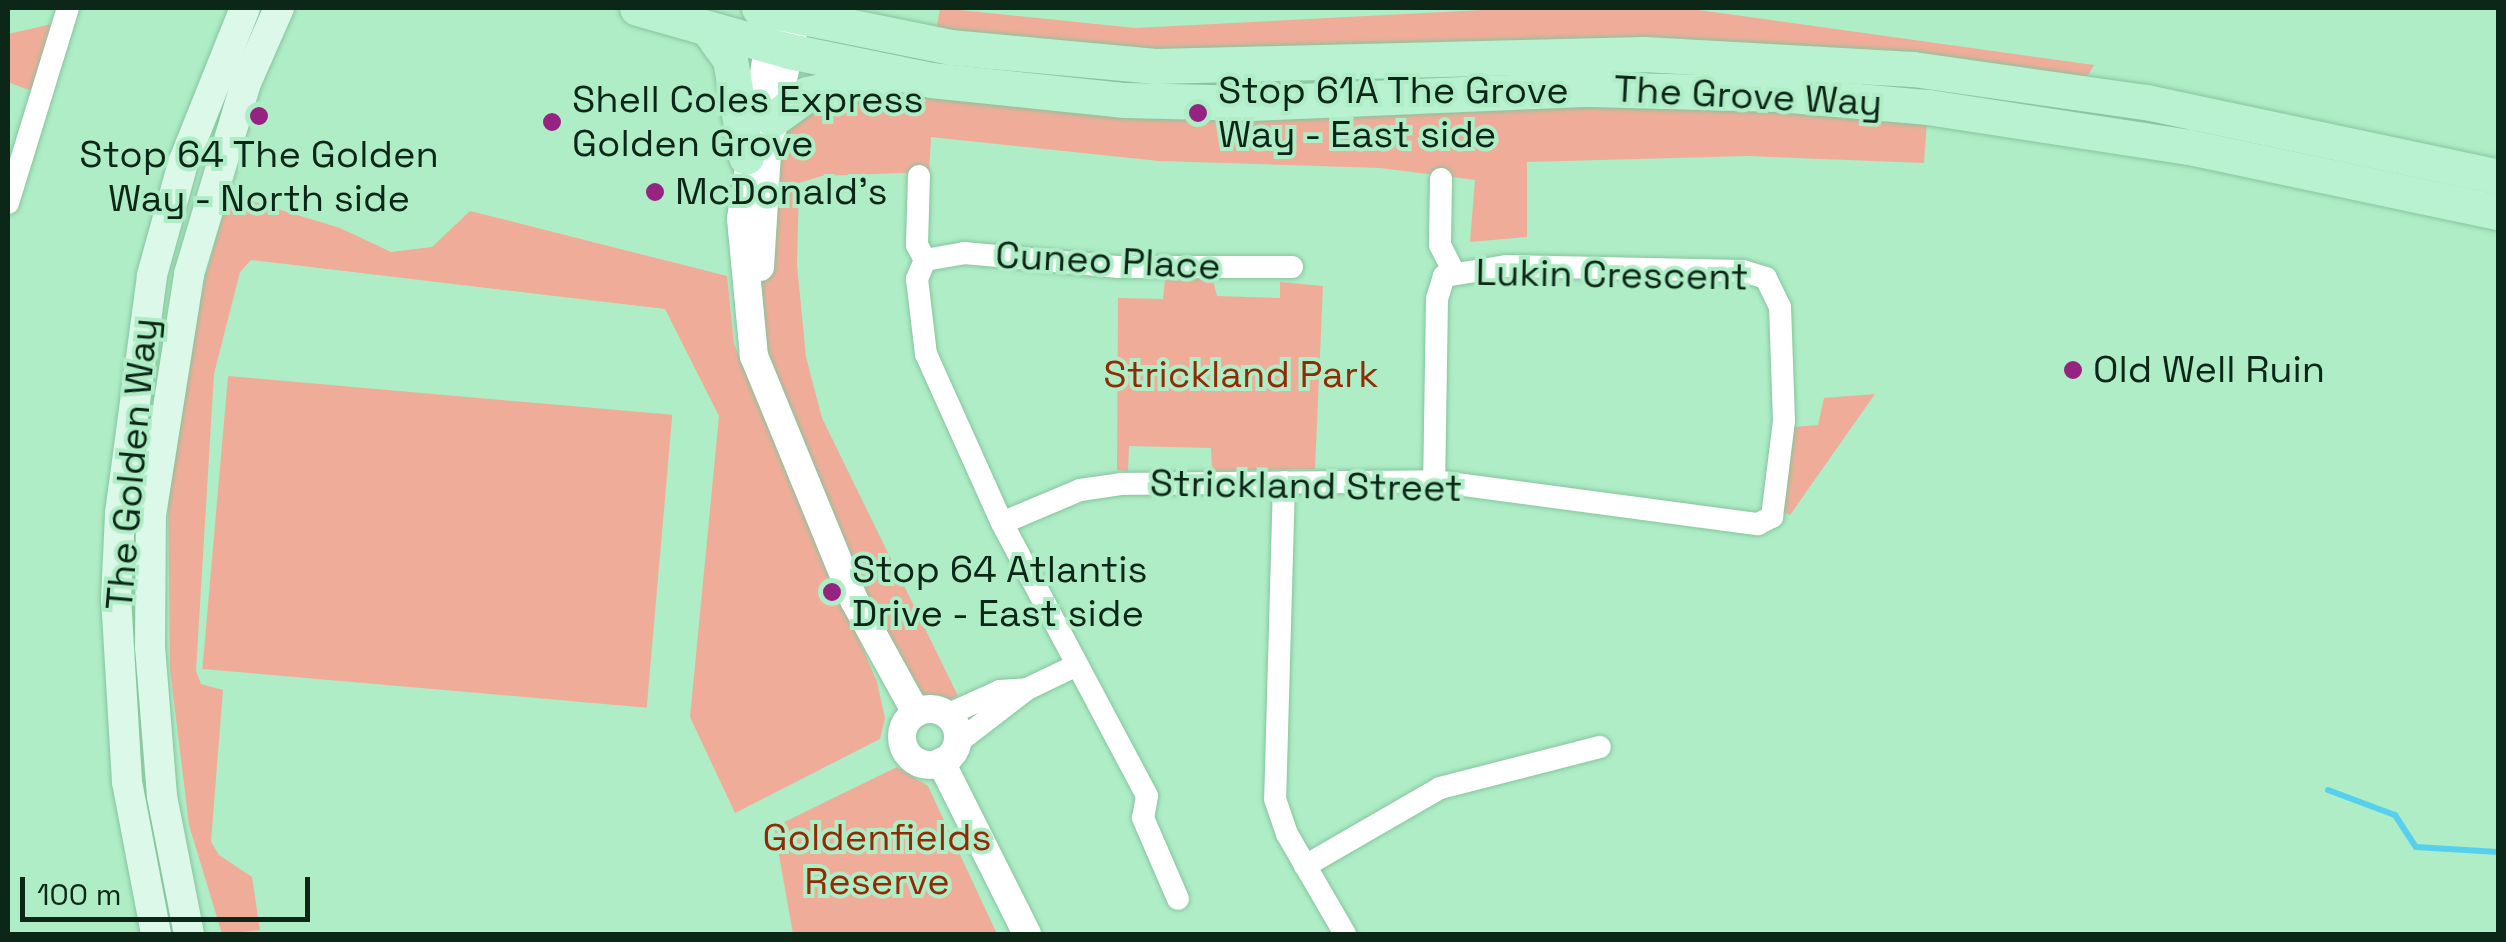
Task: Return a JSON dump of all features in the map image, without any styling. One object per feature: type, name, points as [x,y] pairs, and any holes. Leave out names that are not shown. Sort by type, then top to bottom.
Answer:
[{"type":"main road","points":[[218,65],[216,30],[226,8]]},
{"type":"main road","name":"The Golden Way","points":[[156,934],[126,782],[116,599],[120,513],[152,275],[218,65],[245,8]]},
{"type":"main road","name":"The Golden Way","points":[[189,934],[162,796],[150,647],[151,515],[189,274],[246,84],[279,8]]},
{"type":"main road","name":"The Grove Way","points":[[637,8],[708,30],[780,21],[850,20],[1006,56],[1155,66],[1553,54],[1825,61],[2146,102],[2498,177]]},
{"type":"main road","name":"The Grove Way","points":[[780,21],[900,74],[1125,100],[1250,103],[1590,88],[1867,100],[2117,133],[2498,212]]},
{"type":"main road","points":[[708,30],[730,59],[746,157]]},
{"type":"main road","points":[[773,118],[807,94],[900,74]]},
{"type":"street","points":[[8,203],[68,8]]},
{"type":"street","points":[[780,21],[759,246],[765,373],[773,411],[820,524],[916,713]]},
{"type":"street","points":[[765,373],[750,339],[740,248],[746,157],[780,21]]},
{"type":"street","points":[[919,176],[918,245],[926,260],[917,279],[926,354],[1002,523],[1147,796],[1143,818],[1178,899]]},
{"type":"street","points":[[1441,179],[1440,245],[1454,273]]},
{"type":"street","name":"Cuneo Place","points":[[926,260],[964,253],[1120,267],[1292,267]]},
{"type":"street","name":"Lukin Crescent","points":[[1434,481],[1437,299],[1444,276],[1506,266],[1744,271],[1766,278],[1780,307],[1786,362],[1776,496]]},
{"type":"street","name":"Strickland Street","points":[[1002,523],[1080,490],[1121,484],[1434,481],[1742,524],[1772,517],[1776,496]]},
{"type":"street","points":[[1284,482],[1275,799],[1305,866],[1345,934]]},
{"type":"street","points":[[916,713],[902,731],[904,750],[921,764],[949,753],[1027,689],[1075,666]]},
{"type":"street","points":[[916,713],[946,715],[1000,692],[1027,689]]},
{"type":"street","points":[[946,715],[949,753],[1027,934]]},
{"type":"street","points":[[1305,866],[1440,788],[1600,747]]},
{"type":"green space","points":[[940,8],[1135,28],[1520,8],[1684,8],[2094,65],[2079,91],[1456,57],[934,44]]},
{"type":"green space","points":[[65,21],[42,95],[8,82],[8,34]]},
{"type":"green space","points":[[899,73],[997,89],[1928,107],[1924,163],[1748,156],[1527,162],[1527,237],[1470,242],[1475,180],[1380,168],[1159,161],[931,137],[929,172],[822,176],[799,183],[797,265],[806,357],[822,418],[958,696],[916,713],[760,354],[752,182],[807,94]]},
{"type":"green space","points":[[229,194],[340,228],[391,252],[432,247],[470,211],[727,276],[734,344],[877,682],[885,718],[880,739],[735,813],[690,717],[719,416],[665,309],[251,260],[240,272],[214,374],[196,671],[201,684],[223,690],[211,842],[219,855],[252,877],[260,930],[222,934],[189,825],[170,669],[168,486],[185,347]]},
{"type":"green space","name":"Strickland Park","points":[[1212,276],[1217,296],[1280,298],[1280,282],[1323,286],[1315,469],[1212,471],[1211,448],[1129,446],[1128,471],[1117,470],[1118,298],[1163,299],[1165,279]]},
{"type":"green space","points":[[228,376],[672,415],[647,708],[202,669]]},
{"type":"green space","points":[[1875,394],[1790,515],[1782,511],[1794,427],[1818,425],[1824,398]]},
{"type":"green space","name":"Goldenfields Reserve","points":[[897,767],[928,786],[997,934],[793,934],[774,827]]},
{"type":"waterway","points":[[2328,790],[2395,815],[2416,847],[2498,852]]},
{"type":"place","name":"Stop 61A The Grove Way - East side","points":[[1198,113]]},
{"type":"place","name":"Stop 64 The Golden Way - North side","points":[[259,116]]},
{"type":"place","name":"Shell Coles Express Golden Grove","points":[[552,122]]},
{"type":"place","name":"McDonald's","points":[[655,192]]},
{"type":"place","name":"Old Well Ruin","points":[[2073,370]]},
{"type":"place","name":"Stop 64 Atlantis Drive - East side","points":[[832,592]]}]
